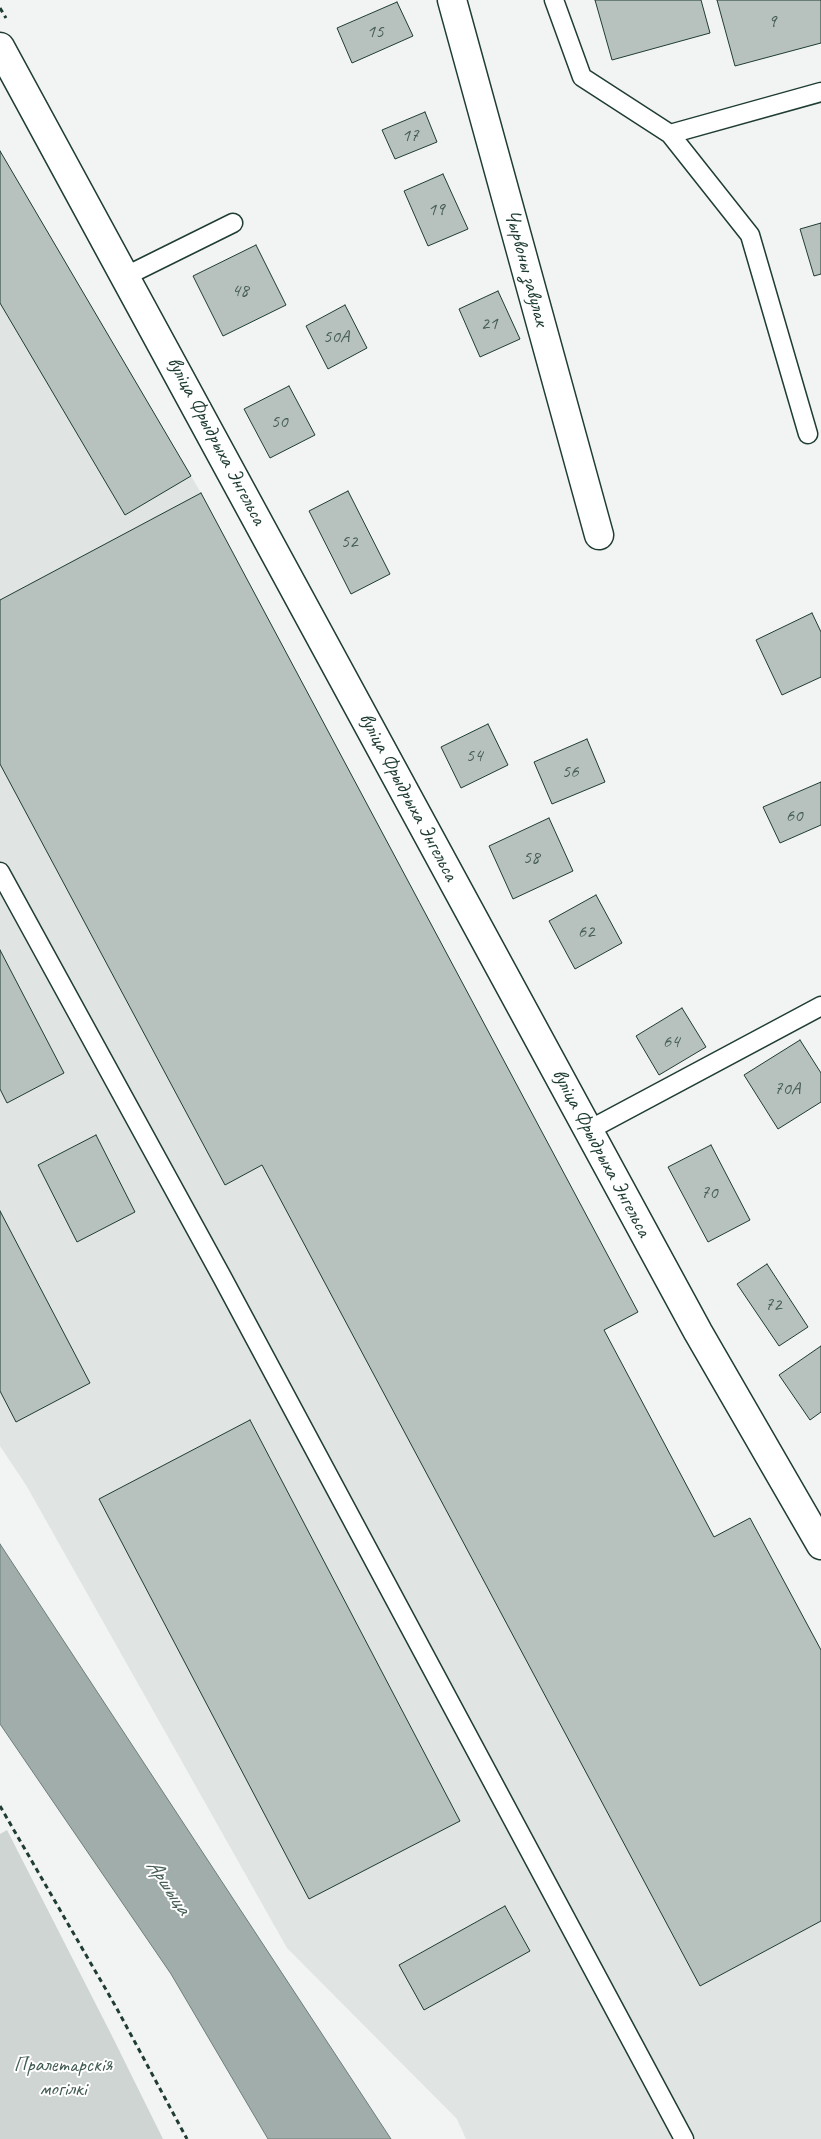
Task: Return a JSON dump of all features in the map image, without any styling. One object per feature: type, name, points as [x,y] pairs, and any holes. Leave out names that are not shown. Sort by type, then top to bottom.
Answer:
[{"type":"street","name":"Чырвоны завулак","points":[[452,0],[599,535]]},
{"type":"street","name":"вуліца Фрыдрыха Энгельса","points":[[0,47],[698,1332],[821,1545]]},
{"type":"lane","points":[[554,0],[582,77],[670,134],[750,235],[808,434]]},
{"type":"lane","points":[[670,134],[821,92]]},
{"type":"lane","points":[[126,276],[233,223]]},
{"type":"lane","points":[[0,872],[241,1312],[684,2139]]},
{"type":"lane","points":[[589,1130],[821,1006]]},
{"type":"path","points":[[0,1806],[116,2007],[187,2139]]},
{"type":"shaded area","points":[[0,151],[201,493],[638,1312],[604,1331],[714,1536],[750,1518],[821,1650],[821,2139],[466,2139],[457,2119],[287,1948],[26,1485],[0,1446]]},
{"type":"green space","name":"Пралетарскія могілкі","points":[[7,1830],[163,2139],[0,2139],[0,1834]]},
{"type":"water","name":"Аршыца","points":[[0,1544],[391,2139],[268,2139],[171,1974],[0,1724]]},
{"type":"building","points":[[595,0],[701,0],[710,33],[612,60]]},
{"type":"building","points":[[717,0],[821,0],[821,43],[735,66]]},
{"type":"building","points":[[397,2],[413,36],[352,63],[337,28]]},
{"type":"building","points":[[425,112],[437,142],[395,159],[382,130]]},
{"type":"building","points":[[0,151],[191,476],[125,515],[0,303]]},
{"type":"building","points":[[443,174],[468,229],[428,246],[404,191]]},
{"type":"building","points":[[821,223],[821,274],[814,276],[800,229]]},
{"type":"building","points":[[256,245],[286,305],[223,336],[193,276]]},
{"type":"building","points":[[498,291],[520,339],[480,357],[459,309]]},
{"type":"building","points":[[345,305],[367,348],[328,369],[306,326]]},
{"type":"building","points":[[289,386],[315,435],[270,458],[244,409]]},
{"type":"building","points":[[348,491],[390,574],[351,594],[309,511]]},
{"type":"building","points":[[201,493],[638,1312],[604,1330],[714,1537],[750,1518],[821,1650],[821,1921],[700,1986],[262,1165],[225,1185],[0,764],[0,600]]},
{"type":"building","points":[[812,613],[821,632],[821,677],[782,695],[756,640]]},
{"type":"building","points":[[488,724],[508,765],[461,788],[441,747]]},
{"type":"building","points":[[587,739],[605,782],[552,804],[534,762]]},
{"type":"building","points":[[821,782],[821,825],[780,843],[763,807]]},
{"type":"building","points":[[549,818],[573,871],[513,899],[489,846]]},
{"type":"building","points":[[596,895],[622,943],[575,969],[549,921]]},
{"type":"building","points":[[0,950],[64,1073],[7,1103],[0,1089]]},
{"type":"building","points":[[682,1008],[706,1047],[659,1075],[636,1036]]},
{"type":"building","points":[[800,1040],[821,1073],[821,1102],[778,1129],[744,1075]]},
{"type":"building","points":[[96,1135],[135,1212],[77,1242],[38,1165]]},
{"type":"building","points":[[711,1145],[750,1220],[708,1242],[668,1167]]},
{"type":"building","points":[[0,1211],[90,1383],[16,1422],[0,1391]]},
{"type":"building","points":[[767,1264],[808,1327],[779,1346],[737,1284]]},
{"type":"building","points":[[821,1346],[821,1412],[810,1420],[779,1375]]},
{"type":"building","points":[[250,1420],[460,1821],[309,1899],[99,1499]]},
{"type":"building","points":[[505,1906],[530,1951],[424,2010],[399,1965]]}]
